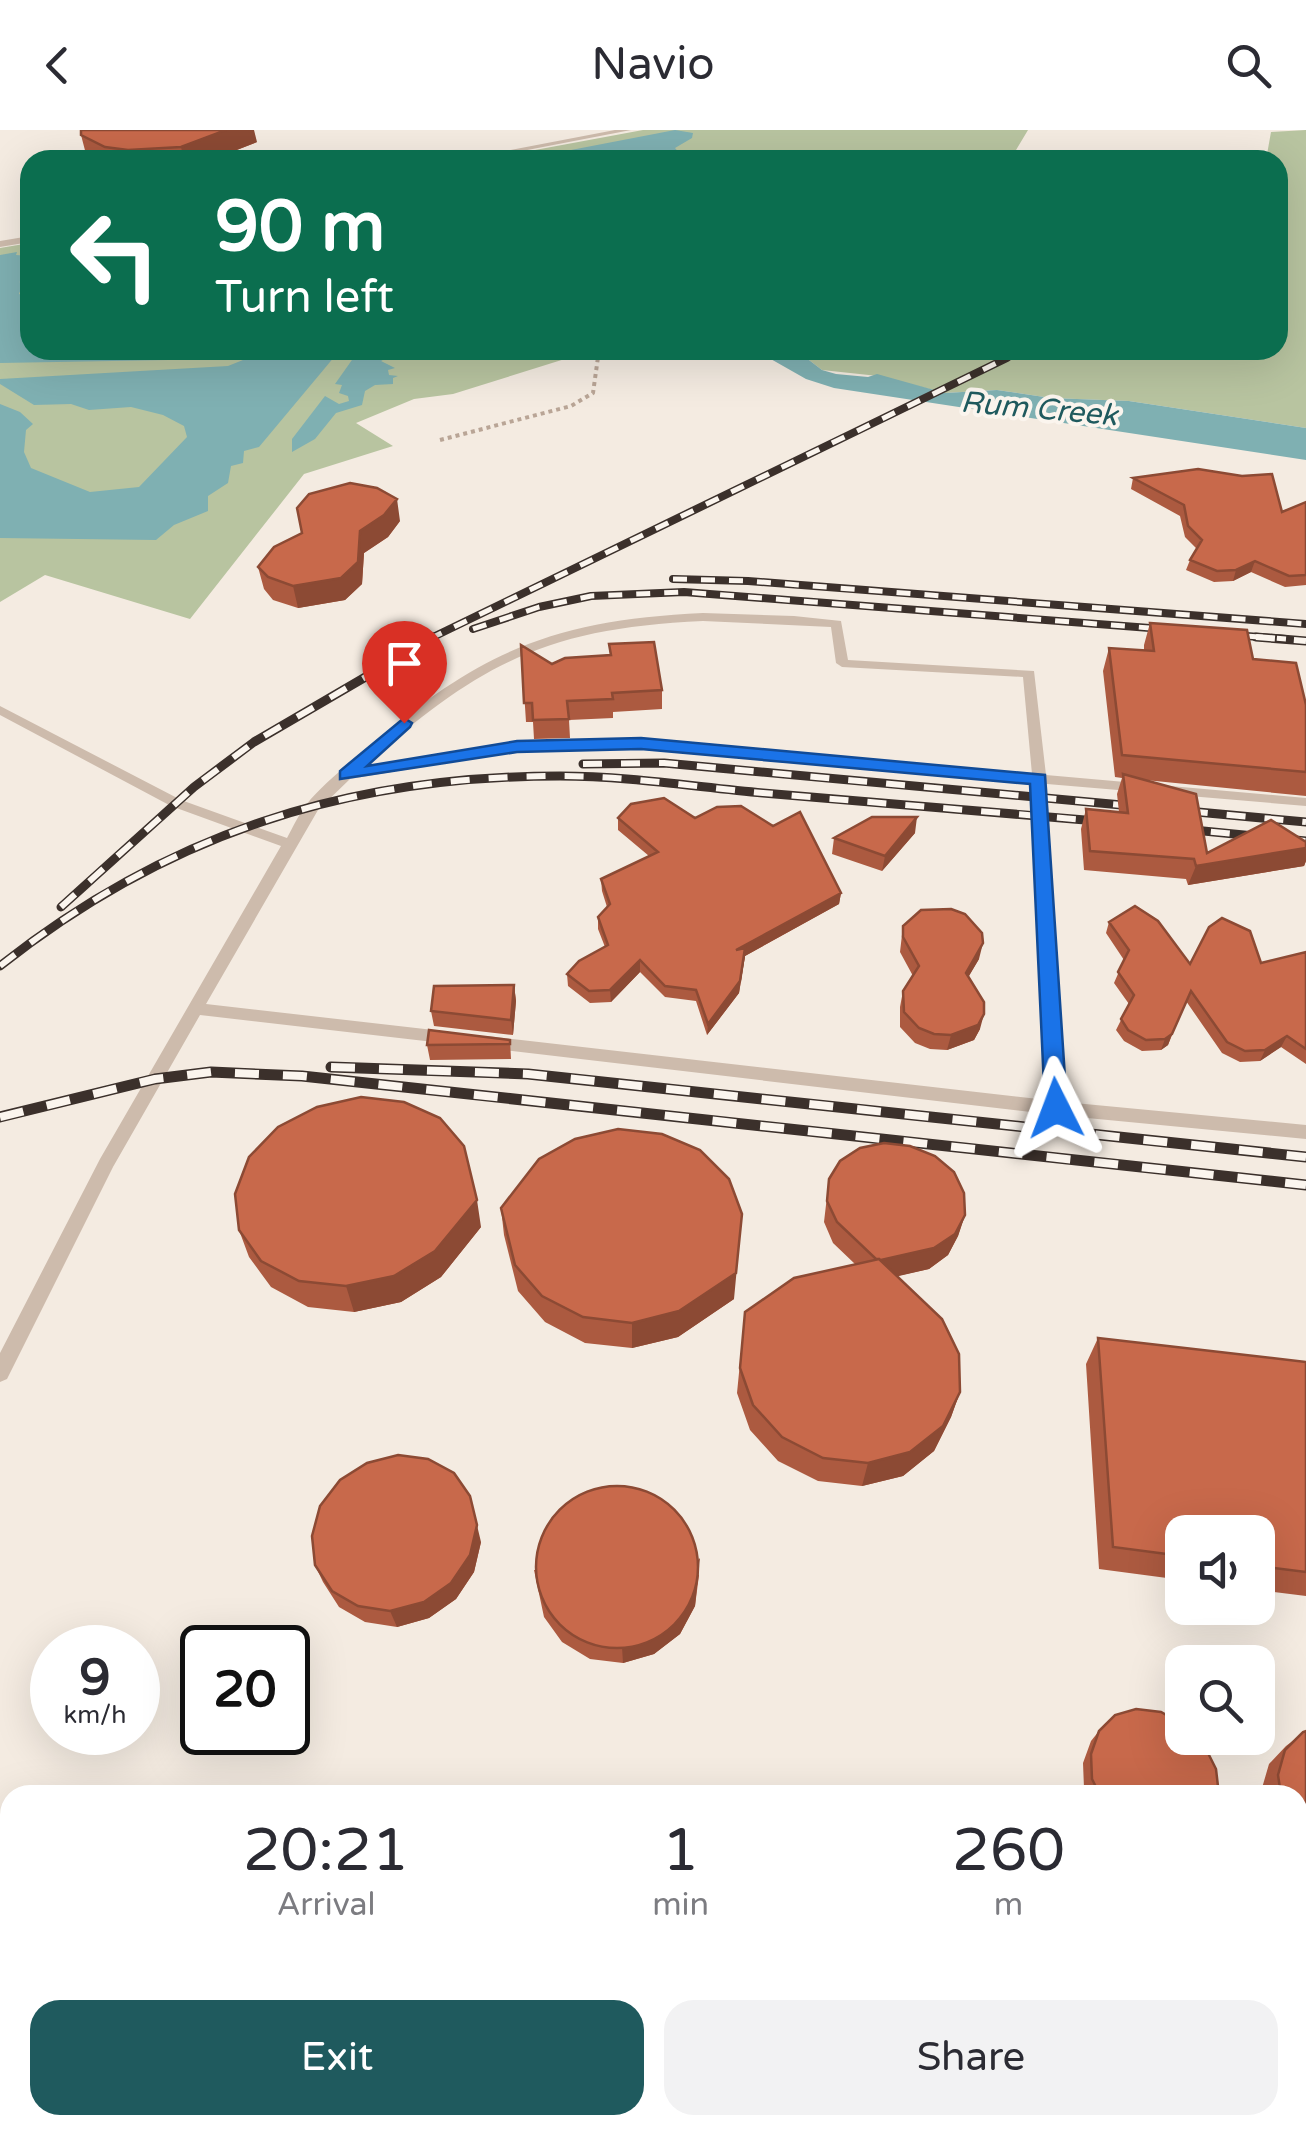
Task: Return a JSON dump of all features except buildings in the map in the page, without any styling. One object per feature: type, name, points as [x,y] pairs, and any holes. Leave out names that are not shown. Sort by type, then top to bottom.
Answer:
[{"type":"lane","points":[[517,150],[627,130]]},
{"type":"lane","points":[[0,1374],[106,1164],[312,808],[404,723],[487,666],[568,634],[655,619],[757,615],[837,624],[842,663],[1028,674],[1039,779],[1056,1108]]},
{"type":"lane","points":[[0,710],[176,803],[290,844]]},
{"type":"lane","points":[[346,775],[517,747],[641,744],[1306,802]]},
{"type":"lane","points":[[198,1010],[1056,1108],[1306,1132]]},
{"type":"path","points":[[440,440],[570,406],[593,393],[598,360]]},
{"type":"green space","points":[[643,130],[1028,130],[1016,150],[535,150]]},
{"type":"green space","points":[[1306,130],[1306,428],[1129,401],[1051,398],[997,390],[945,393],[878,376],[822,370],[809,360],[1288,360],[1288,150],[1268,150],[1271,132]]},
{"type":"green space","points":[[20,245],[20,360],[562,360],[453,394],[414,399],[356,423],[393,446],[304,474],[190,619],[45,575],[0,602],[0,248]]},
{"type":"water","points":[[675,130],[693,133],[677,150],[571,150]]},
{"type":"water","points":[[17,252],[20,255],[20,360],[168,360],[0,363],[0,255]]},
{"type":"water","points":[[243,360],[332,360],[259,447],[244,451],[243,463],[231,466],[228,483],[208,496],[208,511],[174,525],[156,540],[0,538],[0,404],[20,412],[33,424],[26,430],[24,452],[31,468],[90,492],[139,487],[187,437],[184,426],[163,415],[131,407],[89,410],[71,404],[34,405],[0,384],[0,379],[228,366]]},
{"type":"water","points":[[352,360],[383,360],[395,368],[388,370],[389,375],[398,376],[393,378],[393,384],[375,385],[365,391],[362,405],[336,413],[315,439],[292,452],[292,439],[325,396],[339,404],[349,401],[348,396],[339,393],[342,385],[335,384]]},
{"type":"water","name":"Rum Creek","points":[[773,360],[809,360],[836,374],[877,374],[945,393],[997,390],[1051,398],[1129,401],[1306,428],[1306,460],[834,388],[806,379]]},
{"type":"railway","points":[[429,639],[1003,360]]},
{"type":"railway","points":[[673,579],[748,581],[1306,624]]},
{"type":"railway","points":[[473,629],[539,607],[591,596],[684,592],[1176,630]]},
{"type":"railway","points":[[1221,634],[1286,639]]},
{"type":"railway","points":[[61,907],[194,787],[254,742],[434,637]]},
{"type":"railway","points":[[1256,637],[1306,641]]},
{"type":"railway","points":[[583,764],[664,763],[1306,822]]},
{"type":"railway","points":[[0,966],[63,920],[194,848],[333,801],[406,787],[482,779],[585,776],[1109,822]]},
{"type":"railway","points":[[1173,828],[1306,841]]},
{"type":"railway","points":[[331,1067],[528,1074],[1306,1157]]},
{"type":"railway","points":[[0,1117],[155,1079],[211,1072],[302,1076],[1306,1185]]},
{"type":"route","points":[[404,723],[346,775],[517,747],[641,744],[1039,779],[1056,1108]]}]
